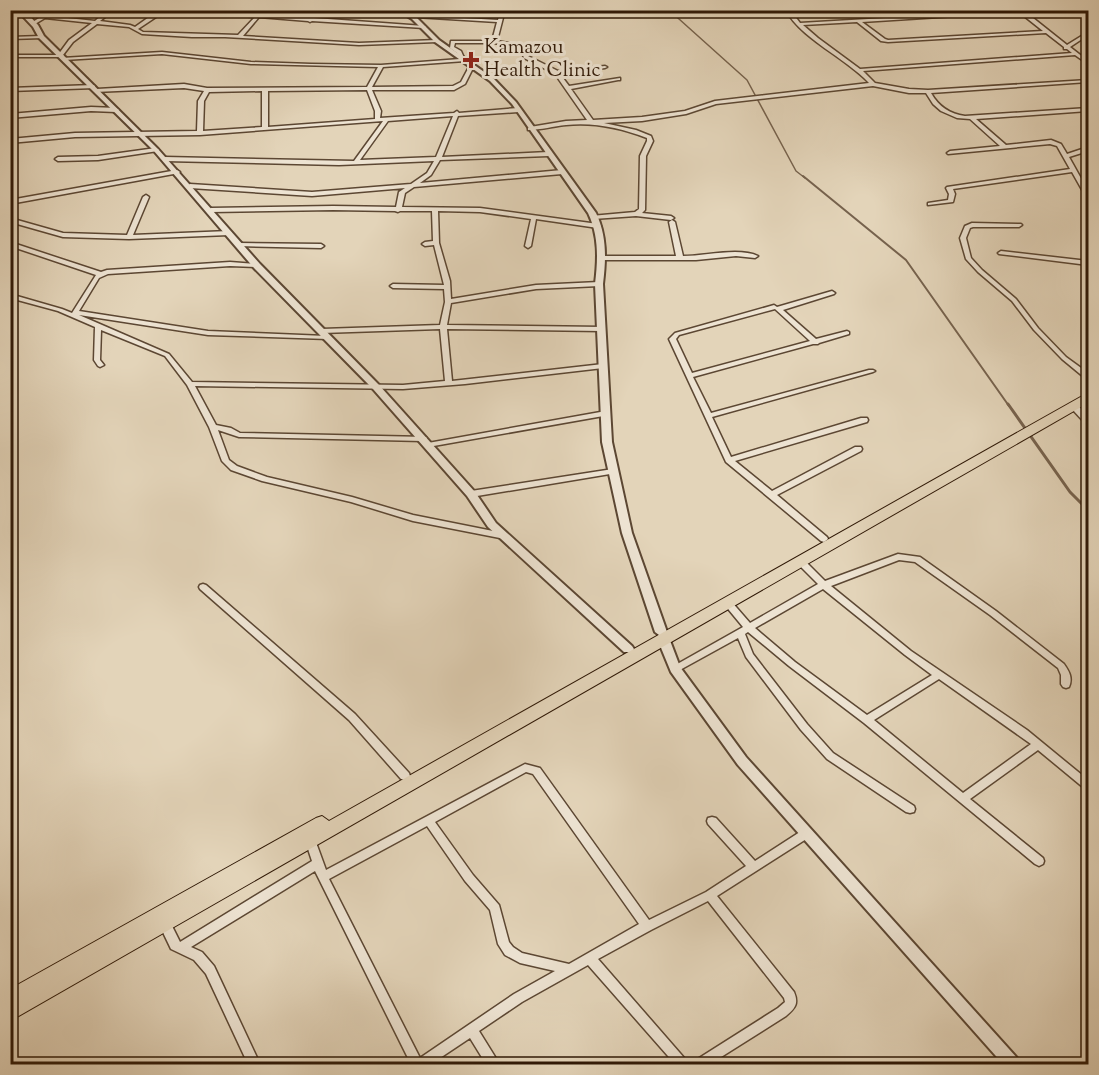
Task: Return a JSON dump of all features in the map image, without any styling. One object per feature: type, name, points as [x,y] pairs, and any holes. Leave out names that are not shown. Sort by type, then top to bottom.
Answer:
[{"type":"main road","points":[[10,999],[405,776],[490,732],[662,635],[824,539],[1089,389]]},
{"type":"main road","points":[[10,1012],[310,840],[628,649],[728,602],[1089,398]]},
{"type":"street","points":[[20,10],[33,23],[41,37],[190,186],[257,266],[376,387],[471,494],[485,517],[628,649]]},
{"type":"street","points":[[33,23],[56,10]]},
{"type":"street","points":[[62,57],[70,41],[112,10]]},
{"type":"street","points":[[137,28],[165,10],[424,27]]},
{"type":"street","points":[[239,37],[261,10]]},
{"type":"street","points":[[310,21],[317,10]]},
{"type":"street","points":[[400,10],[416,15],[498,21]]},
{"type":"street","points":[[494,42],[498,21],[503,10]]},
{"type":"street","points":[[789,12],[829,11],[842,21]]},
{"type":"street","points":[[798,24],[1020,11],[1066,48],[1089,63]]},
{"type":"street","points":[[789,12],[798,24],[861,70],[873,84]]},
{"type":"street","points":[[416,15],[438,41],[492,80],[518,110],[598,226],[602,258],[599,284],[607,442],[627,533],[675,669],[742,762],[1013,1065]]},
{"type":"street","points":[[46,17],[137,28],[142,33],[359,44],[438,41]]},
{"type":"street","points":[[857,20],[883,40],[888,41],[1045,32]]},
{"type":"street","points":[[1066,48],[1089,33]]},
{"type":"street","points":[[10,38],[41,37]]},
{"type":"street","points":[[463,60],[452,48],[453,42],[494,42],[527,48],[525,56],[557,73],[590,121],[634,131],[649,137],[650,141],[643,156],[642,210],[636,214]]},
{"type":"street","points":[[10,56],[62,57],[162,52],[251,63],[381,66],[463,60]]},
{"type":"street","points":[[861,70],[1075,54]]},
{"type":"street","points":[[377,120],[378,111],[369,89],[381,66]]},
{"type":"street","points":[[10,90],[184,86],[207,90],[454,88],[463,83],[472,66]]},
{"type":"street","points":[[557,73],[605,67]]},
{"type":"street","points":[[568,88],[618,79]]},
{"type":"street","points":[[530,129],[590,121],[642,119],[686,112],[716,103],[873,84],[928,92],[1089,81]]},
{"type":"street","points":[[265,89],[265,128]]},
{"type":"street","points":[[200,133],[201,101],[207,90]]},
{"type":"street","points":[[928,92],[931,99],[947,114],[974,119],[1089,109]]},
{"type":"street","points":[[10,116],[84,110],[116,110]]},
{"type":"street","points":[[10,141],[75,135],[200,133],[518,110]]},
{"type":"street","points":[[398,210],[402,192],[429,174],[438,159],[457,113]]},
{"type":"street","points":[[357,161],[387,119]]},
{"type":"street","points":[[974,119],[1005,147]]},
{"type":"street","points":[[950,153],[1051,142],[1059,145],[1089,195]]},
{"type":"street","points":[[1066,156],[1089,149]]},
{"type":"street","points":[[57,159],[98,158],[156,150]]},
{"type":"street","points":[[165,159],[307,163],[548,154]]},
{"type":"street","points":[[930,204],[951,201],[950,188],[953,187],[1074,170]]},
{"type":"street","points":[[10,202],[177,172]]},
{"type":"street","points":[[190,186],[304,194],[562,172]]},
{"type":"street","points":[[129,237],[146,197]]},
{"type":"street","points":[[211,210],[435,208],[480,210],[598,226]]},
{"type":"street","points":[[435,208],[436,243],[447,287],[448,302],[443,327],[449,383]]},
{"type":"street","points":[[593,217],[636,214],[672,220],[680,258]]},
{"type":"street","points":[[528,246],[534,217]]},
{"type":"street","points":[[10,220],[58,235],[129,237],[228,233]]},
{"type":"street","points":[[1019,225],[972,225],[967,227],[963,238],[968,258],[1014,300],[1036,329],[1064,358],[1089,376]]},
{"type":"street","points":[[424,244],[436,243]]},
{"type":"street","points":[[10,244],[100,274],[230,264],[257,266]]},
{"type":"street","points":[[240,245],[321,246]]},
{"type":"street","points":[[1001,253],[1089,263]]},
{"type":"street","points":[[602,258],[680,258],[725,254],[755,256]]},
{"type":"street","points":[[75,313],[100,274]]},
{"type":"street","points":[[448,302],[536,287],[599,284]]},
{"type":"street","points":[[393,286],[447,287]]},
{"type":"street","points":[[816,343],[778,309],[832,293]]},
{"type":"street","points":[[10,296],[75,313],[208,333],[324,335],[443,327],[602,329]]},
{"type":"street","points":[[774,307],[673,336],[672,339],[729,460],[824,539]]},
{"type":"street","points":[[60,310],[167,355],[190,384],[213,427],[226,461],[234,468],[265,479],[352,500],[424,521],[505,536]]},
{"type":"street","points":[[98,326],[97,360],[100,365]]},
{"type":"street","points":[[689,376],[847,333]]},
{"type":"street","points":[[190,384],[376,387],[449,383],[603,366]]},
{"type":"street","points":[[708,416],[870,370]]},
{"type":"street","points":[[1074,406],[1089,421]]},
{"type":"street","points":[[213,427],[239,435],[425,442],[606,413]]},
{"type":"street","points":[[729,460],[864,420]]},
{"type":"street","points":[[771,495],[858,449]]},
{"type":"street","points":[[471,494],[613,471]]},
{"type":"street","points":[[675,669],[824,585],[898,557],[917,559],[993,612],[1061,666],[1066,675],[1066,684]]},
{"type":"street","points":[[800,561],[824,585],[939,675],[1038,744],[1089,785]]},
{"type":"street","points":[[203,587],[352,717],[405,776]]},
{"type":"street","points":[[728,602],[745,630],[749,655],[804,727],[830,756],[910,809]]},
{"type":"street","points":[[745,630],[867,720],[1039,861]]},
{"type":"street","points":[[867,720],[939,675]]},
{"type":"street","points":[[964,798],[1038,744]]},
{"type":"street","points":[[323,877],[525,768],[530,768],[536,771],[647,926]]},
{"type":"street","points":[[428,820],[469,878],[495,908],[504,945],[509,951],[520,958],[570,969]]},
{"type":"street","points":[[712,820],[754,867]]},
{"type":"street","points":[[310,840],[323,877],[419,1065],[518,998],[647,926],[710,895],[807,833]]},
{"type":"street","points":[[180,948],[317,864]]},
{"type":"street","points":[[700,1065],[791,1004],[790,996],[710,895]]},
{"type":"street","points":[[165,924],[175,945],[198,956],[210,970],[254,1065]]},
{"type":"street","points":[[589,958],[682,1065]]},
{"type":"street","points":[[471,1029],[494,1065]]},
{"type":"waterway","points":[[669,10],[747,80],[796,171],[805,178]]},
{"type":"waterway","points":[[803,176],[906,260],[1009,406]]},
{"type":"waterway","points":[[1008,404],[1070,492],[1088,510]]},
{"type":"place","name":"Kamazou Health Clinic","points":[[471,60]]}]
